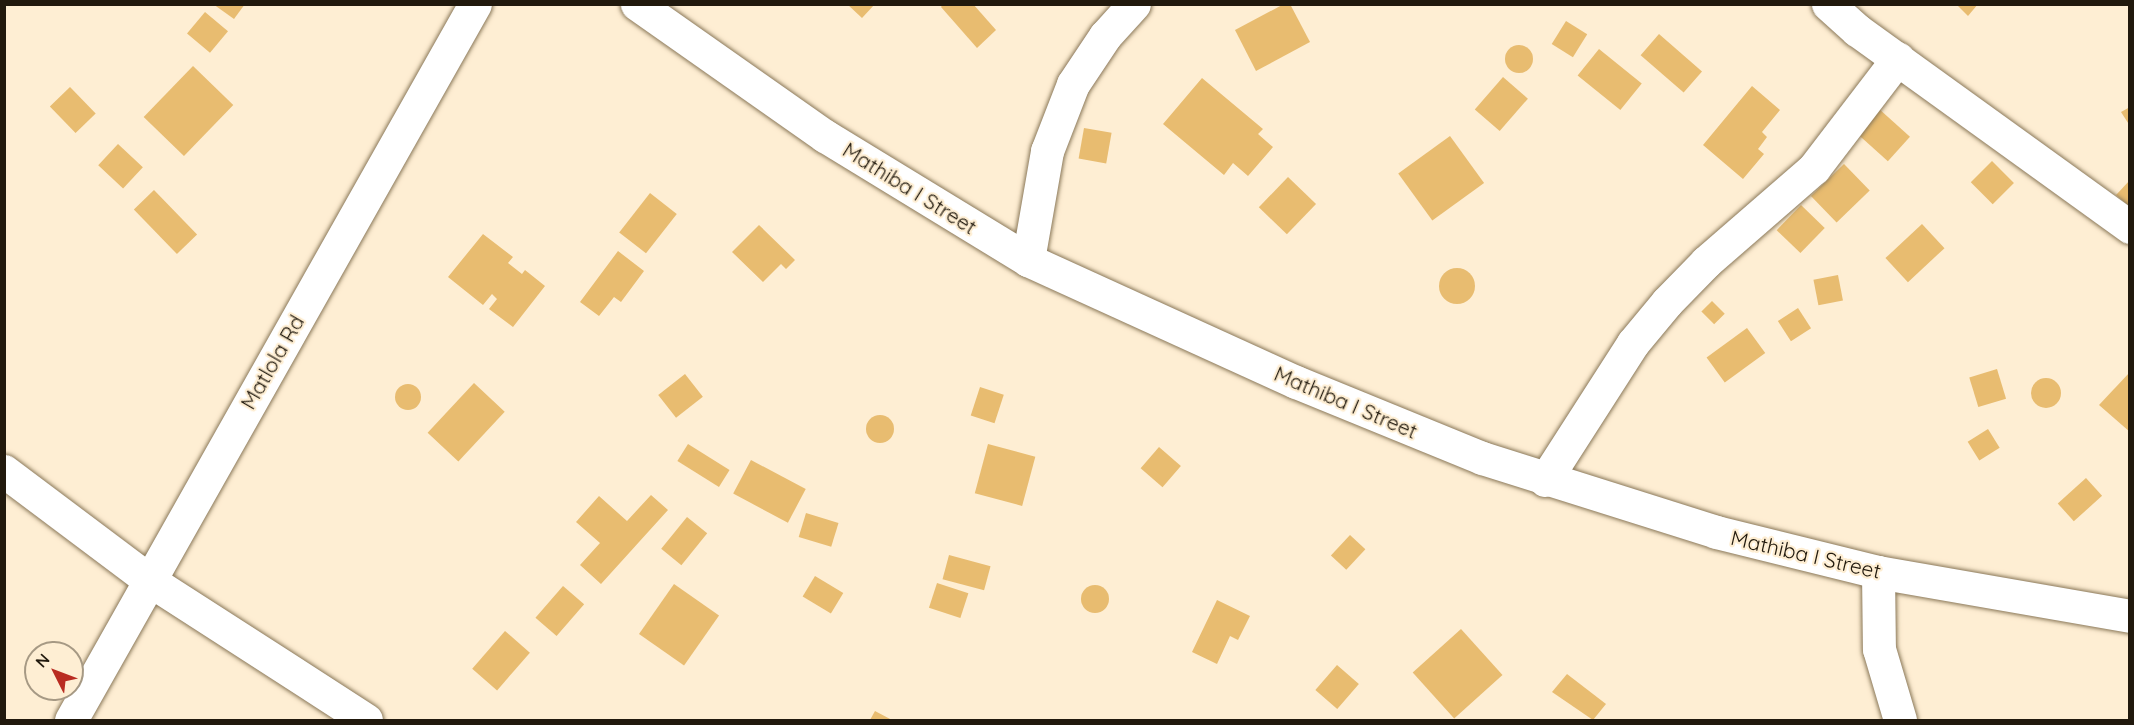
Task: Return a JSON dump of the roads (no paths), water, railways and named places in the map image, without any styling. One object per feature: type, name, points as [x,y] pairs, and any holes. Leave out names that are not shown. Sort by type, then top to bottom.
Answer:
[{"type":"street","name":"Matlola Rd","points":[[71,720],[475,4]]},
{"type":"street","name":"Mathiba I Street","points":[[638,4],[825,136],[1028,260],[1296,382],[1545,480],[1716,532],[1878,572],[2130,616]]},
{"type":"street","points":[[1028,260],[1047,151],[1073,84],[1105,36],[1134,4]]},
{"type":"street","points":[[1828,4],[1898,58],[2130,227]]},
{"type":"street","points":[[1545,480],[1633,344],[1667,302],[1714,255],[1814,168],[1898,58]]},
{"type":"street","points":[[4,471],[149,580],[366,720]]},
{"type":"street","points":[[1878,572],[1879,649],[1900,720]]}]
